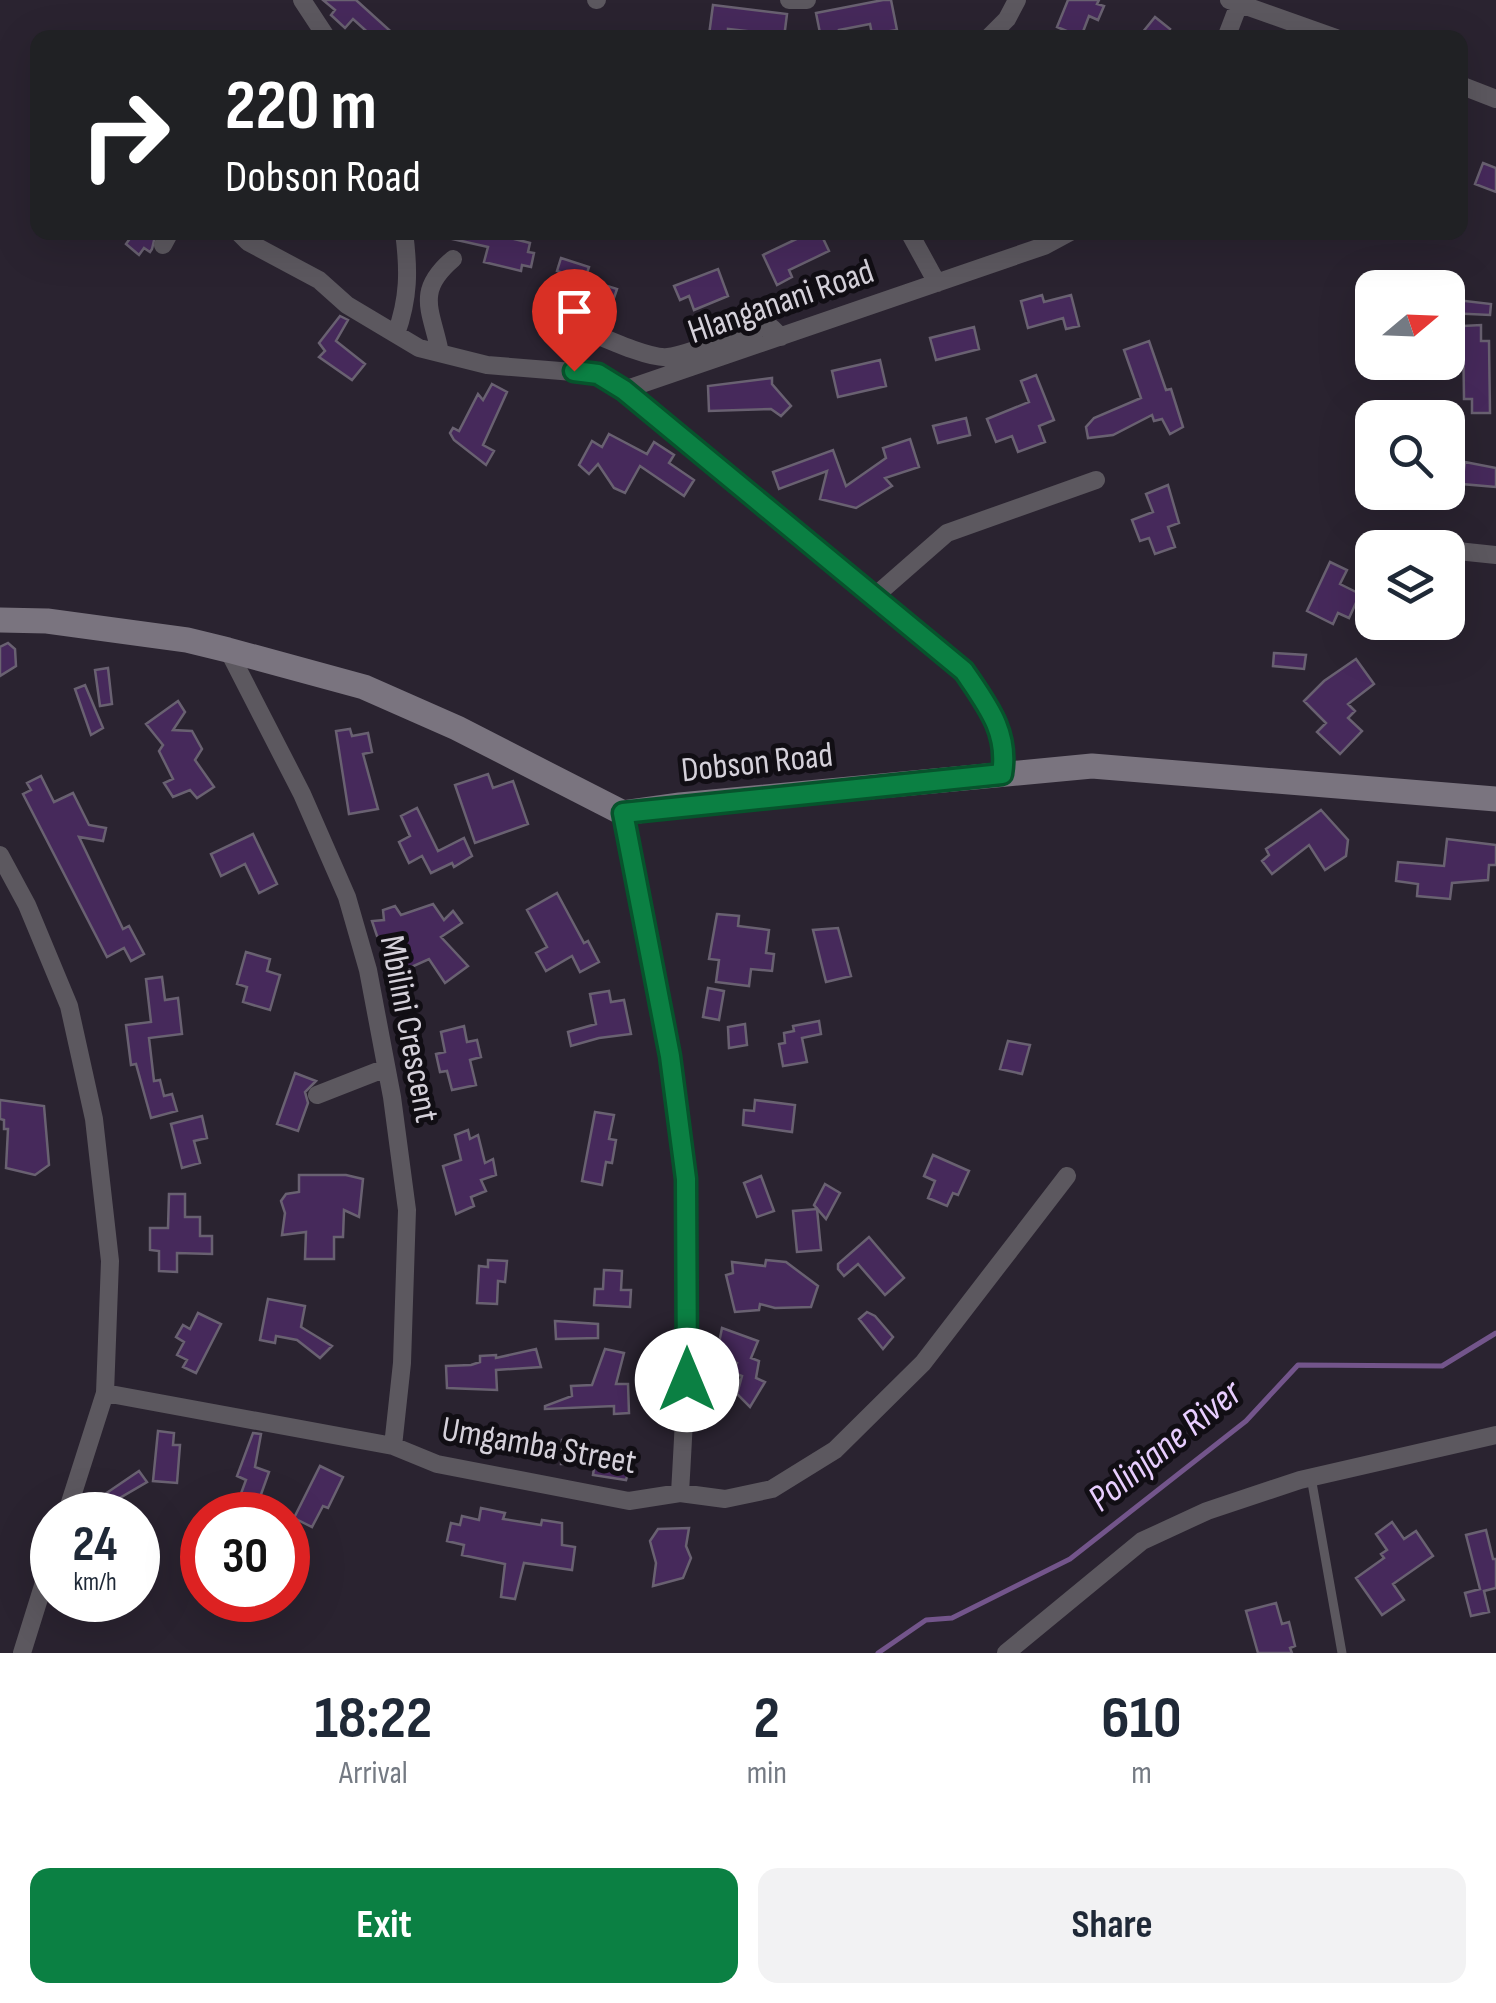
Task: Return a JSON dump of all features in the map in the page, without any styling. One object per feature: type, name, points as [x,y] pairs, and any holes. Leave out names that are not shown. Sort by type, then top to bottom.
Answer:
[{"type":"street","points":[[302,0],[322,30]]},
{"type":"street","points":[[788,0],[807,0]]},
{"type":"street","points":[[996,30],[1017,0]]},
{"type":"street","points":[[1261,8],[1279,0]]},
{"type":"street","points":[[1228,30],[1234,2],[1261,8],[1316,30]]},
{"type":"street","points":[[1468,88],[1496,99]]},
{"type":"street","points":[[246,240],[319,280],[348,305],[419,348],[487,365],[598,374],[624,390],[964,671],[1001,730],[1006,753],[1002,774]]},
{"type":"street","points":[[396,334],[406,306],[409,280],[405,240]]},
{"type":"street","points":[[913,240],[936,283]]},
{"type":"street","name":"Hlanganani Road","points":[[624,390],[1055,240]]},
{"type":"street","points":[[440,353],[428,308],[428,288],[453,259]]},
{"type":"street","points":[[550,316],[664,358],[691,352],[758,326],[772,328],[781,336]]},
{"type":"street","points":[[875,596],[947,533],[1096,480]]},
{"type":"street","points":[[1465,552],[1496,555]]},
{"type":"street","points":[[0,620],[48,620],[187,640],[364,687],[458,728],[623,813],[670,1056],[686,1179],[687,1380],[680,1493]]},
{"type":"street","name":"Mbilini Crescent","points":[[228,650],[302,794],[347,897],[368,970],[408,1210],[402,1363],[393,1446]]},
{"type":"street","name":"Dobson Road","points":[[623,813],[1092,766],[1496,799]]},
{"type":"street","points":[[0,855],[27,904],[69,1006],[94,1120],[110,1262],[105,1392],[73,1492]]},
{"type":"street","points":[[317,1095],[386,1068]]},
{"type":"street","name":"Umgamba Street","points":[[105,1392],[393,1446],[437,1464],[630,1502],[680,1493],[726,1499],[772,1488],[835,1450],[923,1362],[1067,1176]]},
{"type":"street","points":[[1006,1653],[1142,1542],[1207,1510],[1311,1477],[1496,1434]]},
{"type":"street","points":[[22,1653],[32,1622]]},
{"type":"lane","points":[[1311,1477],[1342,1653]]},
{"type":"building","points":[[323,0],[356,0],[389,30],[365,30],[353,19],[345,28],[331,15],[335,10]]},
{"type":"building","points":[[891,0],[897,30],[871,30],[870,24],[819,30],[816,13]]},
{"type":"building","points":[[1068,0],[1099,0],[1097,4],[1104,6],[1098,20],[1089,16],[1084,30],[1057,27]]},
{"type":"building","points":[[713,5],[787,14],[785,30],[710,30]]},
{"type":"building","points":[[1155,17],[1170,29],[1169,30],[1144,30]]},
{"type":"building","points":[[1483,163],[1496,168],[1496,192],[1475,184]]},
{"type":"building","points":[[129,240],[154,240],[150,252],[144,248],[139,255],[126,244]]},
{"type":"building","points":[[457,240],[530,243],[528,252],[534,253],[531,267],[522,265],[521,271],[484,262],[488,247]]},
{"type":"building","points":[[794,240],[824,240],[829,251],[789,270],[792,277],[777,285],[763,255]]},
{"type":"building","points":[[561,258],[589,267],[585,279],[617,289],[610,310],[587,303],[585,311],[566,305],[575,277],[557,271]]},
{"type":"building","points":[[718,269],[728,296],[694,310],[689,296],[680,300],[674,286]]},
{"type":"building","points":[[1042,295],[1044,302],[1071,295],[1079,326],[1066,329],[1063,318],[1028,328],[1021,301]]},
{"type":"building","points":[[1465,301],[1491,304],[1490,315],[1465,314]]},
{"type":"building","points":[[340,316],[348,320],[336,341],[365,364],[352,380],[319,357],[325,351],[319,343]]},
{"type":"building","points":[[1481,325],[1481,341],[1489,341],[1490,413],[1472,413],[1472,399],[1464,399],[1465,326]]},
{"type":"building","points":[[974,327],[979,349],[936,360],[930,338]]},
{"type":"building","points":[[1149,341],[1183,427],[1170,434],[1162,419],[1154,421],[1152,415],[1113,435],[1088,438],[1086,427],[1094,418],[1141,398],[1124,350]]},
{"type":"building","points":[[880,360],[886,386],[838,397],[832,371]]},
{"type":"building","points":[[1036,375],[1054,420],[1039,426],[1045,442],[1018,452],[1012,436],[996,442],[987,419],[1029,402],[1021,381]]},
{"type":"building","points":[[772,378],[772,384],[791,406],[781,416],[771,409],[709,411],[708,386]]},
{"type":"building","points":[[492,384],[507,392],[483,445],[494,451],[486,465],[450,433],[453,428],[459,431],[478,394],[483,400]]},
{"type":"building","points":[[966,418],[970,435],[938,443],[933,426]]},
{"type":"building","points":[[609,434],[647,454],[654,442],[674,455],[669,463],[694,480],[684,496],[640,466],[625,493],[614,488],[598,464],[589,474],[579,465],[592,441],[602,447]]},
{"type":"building","points":[[910,439],[919,467],[885,478],[892,486],[856,508],[820,499],[827,471],[779,489],[773,472],[833,450],[846,486],[886,458],[883,448]]},
{"type":"building","points":[[1465,462],[1496,468],[1496,487],[1465,484]]},
{"type":"building","points":[[1168,485],[1179,523],[1168,527],[1175,547],[1155,554],[1149,538],[1140,541],[1132,520],[1153,512],[1146,494]]},
{"type":"building","points":[[1330,562],[1347,570],[1340,584],[1355,592],[1349,618],[1338,613],[1333,624],[1307,611]]},
{"type":"building","points":[[8,643],[15,649],[16,666],[0,676],[0,647]]},
{"type":"building","points":[[1274,653],[1306,655],[1304,669],[1273,666]]},
{"type":"building","points":[[1356,659],[1374,684],[1348,704],[1355,711],[1348,718],[1362,731],[1340,754],[1317,732],[1326,723],[1304,701]]},
{"type":"building","points":[[108,668],[112,704],[100,706],[95,670]]},
{"type":"building","points":[[85,685],[103,728],[91,735],[75,689]]},
{"type":"building","points":[[178,701],[185,712],[173,730],[192,731],[202,749],[195,760],[214,787],[197,798],[190,790],[173,797],[164,783],[173,779],[159,751],[163,745],[146,724]]},
{"type":"building","points":[[350,729],[352,736],[368,733],[372,752],[363,754],[378,809],[349,814],[336,731]]},
{"type":"building","points":[[488,774],[493,788],[513,781],[528,824],[475,843],[455,785]]},
{"type":"building","points":[[41,776],[54,802],[73,793],[89,825],[106,828],[103,841],[79,837],[123,929],[129,926],[144,954],[131,961],[124,948],[107,957],[23,794],[31,790],[27,783]]},
{"type":"building","points":[[417,808],[438,851],[464,838],[472,856],[454,867],[452,863],[431,873],[422,856],[409,863],[399,842],[410,836],[401,816]]},
{"type":"building","points":[[1321,810],[1348,840],[1346,856],[1325,870],[1309,845],[1272,874],[1262,861],[1269,855],[1266,849]]},
{"type":"building","points":[[253,834],[277,884],[259,893],[245,864],[221,876],[211,854]]},
{"type":"building","points":[[1447,839],[1496,845],[1496,865],[1489,865],[1488,880],[1452,883],[1450,899],[1417,896],[1418,884],[1396,881],[1398,862],[1444,866]]},
{"type":"building","points":[[557,893],[599,962],[580,972],[572,956],[546,971],[536,953],[547,947],[527,910]]},
{"type":"building","points":[[433,904],[444,920],[453,911],[462,923],[441,937],[468,966],[445,983],[429,959],[407,969],[402,952],[377,936],[372,921],[384,920],[383,910],[395,906],[401,915]]},
{"type":"building","points":[[717,914],[739,916],[738,926],[769,930],[766,953],[774,954],[772,971],[751,969],[749,986],[716,982],[719,960],[709,959]]},
{"type":"building","points":[[838,928],[851,976],[826,982],[813,930]]},
{"type":"building","points":[[246,952],[270,959],[267,971],[280,975],[270,1010],[243,1002],[247,987],[237,984]]},
{"type":"building","points":[[162,977],[165,1000],[178,998],[182,1034],[149,1038],[154,1081],[160,1080],[164,1096],[172,1094],[177,1111],[151,1118],[136,1064],[131,1065],[126,1025],[151,1022],[146,979]]},
{"type":"building","points":[[708,988],[724,991],[719,1020],[703,1017]]},
{"type":"building","points":[[609,991],[611,1002],[624,1000],[631,1034],[571,1046],[568,1032],[596,1024],[590,994]]},
{"type":"building","points":[[819,1021],[821,1034],[802,1038],[807,1062],[783,1066],[779,1044],[785,1043],[784,1033],[794,1031],[793,1026]]},
{"type":"building","points":[[745,1024],[747,1045],[729,1048],[728,1027]]},
{"type":"building","points":[[464,1026],[467,1042],[477,1040],[481,1057],[470,1060],[476,1085],[452,1090],[447,1071],[440,1072],[436,1054],[445,1052],[441,1032]]},
{"type":"building","points":[[1008,1041],[1030,1045],[1022,1074],[1000,1069]]},
{"type":"building","points":[[295,1073],[316,1081],[305,1092],[308,1103],[298,1131],[277,1124]]},
{"type":"building","points":[[0,1100],[44,1106],[49,1165],[35,1175],[6,1168],[8,1129],[4,1129],[4,1120],[0,1119]]},
{"type":"building","points":[[755,1100],[795,1105],[792,1132],[743,1125],[744,1110],[754,1111]]},
{"type":"building","points":[[595,1112],[614,1115],[609,1139],[616,1140],[612,1163],[606,1162],[602,1185],[582,1181]]},
{"type":"building","points":[[202,1116],[207,1138],[194,1141],[200,1163],[182,1168],[171,1124]]},
{"type":"building","points":[[468,1130],[470,1139],[478,1135],[485,1163],[493,1159],[496,1175],[481,1180],[486,1191],[471,1197],[474,1206],[456,1214],[443,1166],[461,1160],[455,1135]]},
{"type":"building","points":[[933,1155],[969,1171],[958,1195],[953,1193],[947,1206],[928,1198],[935,1181],[924,1176]]},
{"type":"building","points":[[299,1175],[363,1179],[359,1217],[344,1210],[343,1237],[334,1237],[334,1259],[305,1259],[306,1232],[282,1235],[285,1213],[281,1201],[286,1194],[299,1192]]},
{"type":"building","points":[[761,1176],[774,1211],[757,1217],[744,1183]]},
{"type":"building","points":[[825,1184],[840,1193],[826,1219],[814,1205]]},
{"type":"building","points":[[169,1194],[185,1194],[185,1217],[200,1217],[200,1236],[212,1236],[212,1254],[177,1253],[177,1272],[159,1271],[159,1251],[150,1250],[150,1228],[168,1228]]},
{"type":"building","points":[[817,1209],[821,1250],[797,1252],[793,1211]]},
{"type":"building","points":[[869,1237],[904,1278],[885,1295],[858,1264],[844,1276],[838,1269],[838,1264]]},
{"type":"building","points":[[488,1260],[507,1261],[505,1282],[498,1281],[497,1304],[477,1303],[479,1266],[488,1267]]},
{"type":"building","points":[[766,1260],[786,1262],[818,1286],[811,1307],[775,1308],[760,1304],[759,1310],[735,1312],[726,1275],[733,1273],[732,1262],[765,1266]]},
{"type":"building","points":[[604,1270],[622,1271],[621,1290],[631,1290],[630,1307],[594,1305],[595,1289],[603,1289]]},
{"type":"building","points":[[268,1299],[305,1306],[301,1327],[332,1346],[320,1358],[297,1340],[276,1336],[275,1343],[260,1340]]},
{"type":"building","points":[[867,1312],[893,1337],[883,1349],[859,1319]]},
{"type":"building","points":[[198,1313],[221,1324],[196,1373],[183,1367],[187,1360],[177,1355],[184,1342],[176,1337],[183,1325],[190,1329]]},
{"type":"building","points":[[555,1321],[598,1324],[598,1338],[556,1339]]},
{"type":"building","points":[[722,1328],[758,1341],[751,1358],[759,1361],[756,1378],[765,1382],[750,1407],[737,1394],[742,1376],[732,1372],[737,1363],[717,1353]]},
{"type":"building","points":[[536,1349],[541,1367],[496,1370],[497,1390],[447,1388],[446,1366],[471,1365],[480,1362],[480,1356],[496,1358]]},
{"type":"building","points":[[605,1349],[624,1353],[616,1384],[628,1384],[629,1413],[614,1414],[614,1406],[545,1409],[572,1396],[571,1386],[592,1385]]},
{"type":"building","points":[[158,1431],[174,1433],[173,1445],[180,1445],[177,1483],[153,1481]]},
{"type":"building","points":[[253,1433],[261,1434],[255,1467],[269,1472],[262,1492],[242,1492],[246,1480],[237,1476]]},
{"type":"building","points":[[562,1440],[588,1441],[587,1464],[561,1464]]},
{"type":"building","points":[[595,1461],[630,1466],[626,1480],[593,1475]]},
{"type":"building","points":[[320,1466],[343,1477],[328,1508],[323,1506],[312,1527],[307,1492]]},
{"type":"building","points":[[139,1471],[147,1482],[130,1492],[108,1492]]},
{"type":"building","points":[[481,1508],[505,1513],[503,1519],[541,1525],[542,1520],[562,1523],[562,1545],[575,1547],[572,1570],[524,1563],[515,1599],[501,1597],[505,1564],[462,1555],[464,1545],[447,1541],[451,1523],[460,1525],[462,1516],[479,1520]]},
{"type":"building","points":[[1392,1522],[1404,1539],[1416,1531],[1433,1556],[1393,1584],[1404,1600],[1382,1615],[1356,1578],[1384,1558],[1381,1554],[1387,1550],[1376,1534]]},
{"type":"building","points":[[689,1528],[686,1546],[691,1558],[683,1578],[653,1586],[656,1563],[650,1541],[658,1529]]},
{"type":"building","points":[[1486,1530],[1496,1559],[1496,1588],[1484,1591],[1489,1612],[1471,1616],[1465,1593],[1480,1589],[1466,1535]]},
{"type":"building","points":[[1276,1603],[1282,1624],[1289,1622],[1295,1646],[1290,1648],[1292,1653],[1258,1653],[1246,1611]]},
{"type":"waterway","name":"Polinjane River","points":[[878,1653],[926,1620],[952,1618],[1070,1559],[1246,1421],[1298,1365],[1442,1366],[1496,1333]]},
{"type":"route","points":[[574,371],[598,374],[624,390],[964,671],[1001,730],[1006,753],[1002,774],[623,813],[670,1056],[686,1179],[687,1380]]}]
